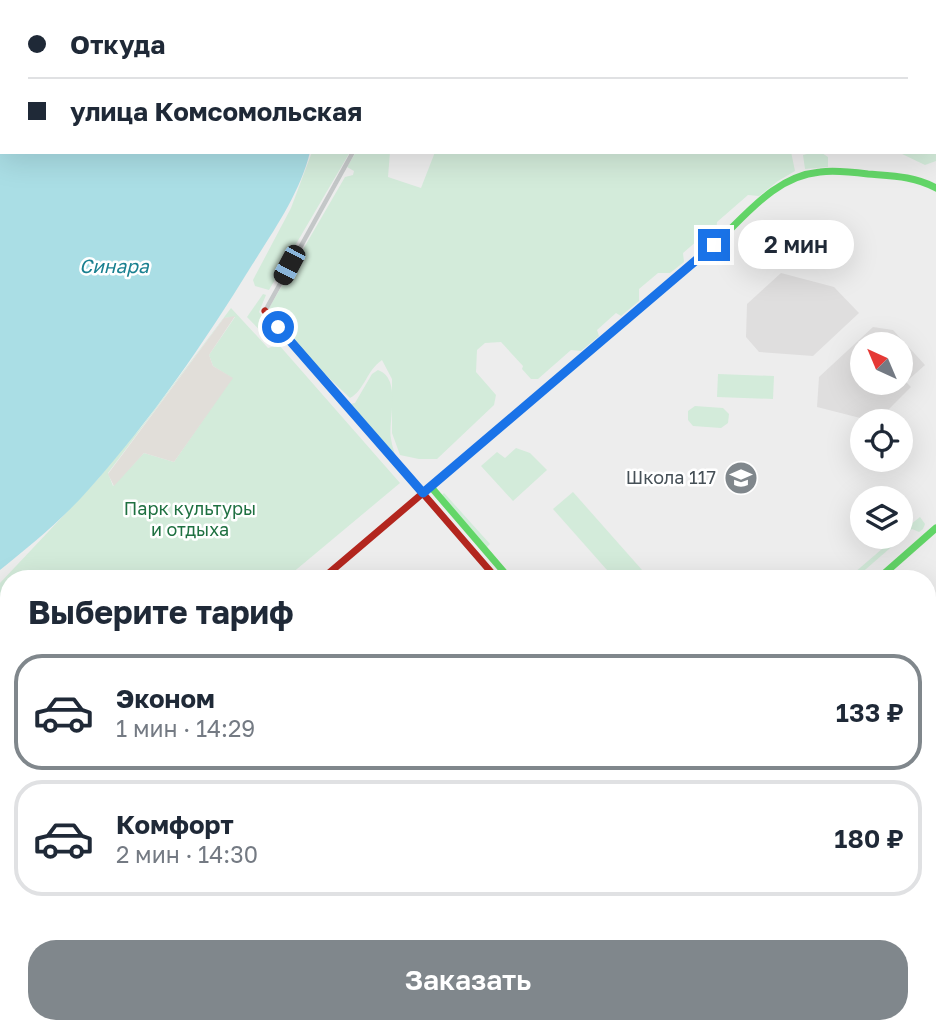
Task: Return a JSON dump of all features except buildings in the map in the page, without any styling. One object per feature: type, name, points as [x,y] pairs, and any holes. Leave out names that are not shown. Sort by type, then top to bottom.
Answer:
[{"type":"street","points":[[352,154],[265,311],[490,570]]},
{"type":"street","points":[[333,570],[714,245],[771,192],[788,181],[812,173],[862,173],[916,178],[936,188]]},
{"type":"street","points":[[431,487],[502,570]]},
{"type":"street","points":[[887,570],[936,528]]},
{"type":"street","points":[[479,557],[486,551]]},
{"type":"shaded area","points":[[781,273],[834,287],[859,313],[813,356],[759,352],[746,337],[747,304]]},
{"type":"shaded area","points":[[873,327],[895,332],[868,332]]},
{"type":"shaded area","points":[[850,348],[850,396],[902,396],[889,409],[850,409],[850,415],[817,407],[819,377]]},
{"type":"shaded area","points":[[914,353],[925,365],[914,375]]},
{"type":"green space","points":[[311,154],[349,154],[269,290],[255,286],[253,280],[291,208]]},
{"type":"green space","points":[[355,154],[390,154],[388,177],[421,188],[434,154],[791,154],[795,171],[759,196],[748,195],[717,222],[716,233],[705,234],[683,253],[684,262],[670,273],[658,273],[639,289],[639,301],[621,316],[616,313],[597,330],[599,336],[581,351],[571,350],[538,379],[531,379],[501,342],[485,343],[477,350],[476,372],[496,395],[494,405],[437,459],[419,459],[400,455],[392,433],[392,379],[382,360],[350,398],[306,356],[269,308],[345,177],[353,175],[354,171],[347,167]]},
{"type":"green space","points":[[824,154],[828,157],[828,167],[805,169],[803,155]]},
{"type":"green space","points":[[902,154],[936,154],[936,161],[925,165]]},
{"type":"green space","points":[[263,294],[266,295],[259,312],[282,338],[274,345],[247,317]]},
{"type":"green space","name":"Парк культуры и отдыха","points":[[231,308],[268,348],[279,345],[400,483],[296,570],[12,570],[97,480],[143,425]],"holes":[[[235,317],[209,355],[213,366],[232,378],[174,462],[144,453],[113,486],[108,473],[224,318]]]},
{"type":"green space","points":[[378,370],[390,381],[392,390],[391,439],[397,461],[346,405],[355,403],[372,374]]},
{"type":"green space","points":[[718,374],[774,376],[773,399],[717,397]]},
{"type":"green space","points":[[695,406],[723,408],[729,414],[728,423],[721,428],[693,426],[688,420],[688,411]]},
{"type":"green space","points":[[516,448],[530,453],[547,470],[513,501],[481,466],[497,452],[505,458]]},
{"type":"green space","points":[[573,492],[642,570],[607,570],[553,509]]},
{"type":"green space","points":[[444,493],[490,544],[487,547],[442,495]]},
{"type":"green space","points":[[920,517],[925,524],[919,532],[913,529],[913,523]]},
{"type":"green space","points":[[882,549],[889,549],[865,570],[858,570]]},
{"type":"sand","points":[[235,316],[209,355],[213,366],[233,378],[174,462],[144,453],[114,486],[108,474],[224,318]]},
{"type":"water","name":"Синара","points":[[0,154],[309,154],[300,182],[277,225],[176,380],[113,462],[80,499],[0,570]]},
{"type":"traffic: fast","points":[[712,247],[761,200],[788,181],[803,175],[838,171],[894,176],[936,188]]},
{"type":"traffic: fast","points":[[431,487],[502,570]]},
{"type":"traffic: fast","points":[[888,570],[936,528]]},
{"type":"traffic: jam","points":[[333,570],[712,247]]},
{"type":"traffic: jam","points":[[265,311],[489,570]]},
{"type":"place","name":"Школа 117","points":[[741,478]]},
{"type":"route","points":[[278,327],[423,493],[714,245]]}]
